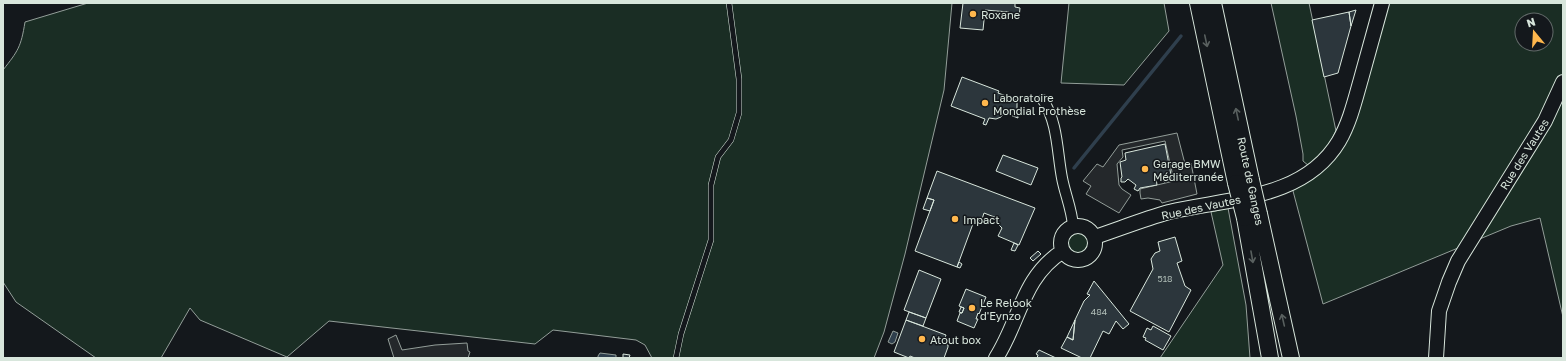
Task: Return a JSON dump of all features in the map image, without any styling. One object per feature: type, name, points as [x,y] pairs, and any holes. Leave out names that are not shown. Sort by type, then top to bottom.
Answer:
[{"type":"main road","name":"Route de Ganges","points":[[1198,3],[1244,181]]},
{"type":"main road","name":"Route de Ganges","points":[[1213,3],[1244,181]]},
{"type":"main road","points":[[1244,181],[1252,216],[1270,358]]},
{"type":"main road","name":"Route de Ganges","points":[[1252,216],[1291,358]]},
{"type":"street","name":"Rue des Vautes","points":[[1095,237],[1168,213],[1245,198],[1271,191],[1295,182],[1316,169],[1340,140],[1351,114],[1382,3]]},
{"type":"street","name":"Rue des Vautes","points":[[1436,358],[1438,311],[1448,282],[1458,261],[1545,121],[1563,82]]},
{"type":"street","points":[[1043,100],[1050,113],[1055,128],[1062,178],[1073,226]]},
{"type":"street","points":[[1073,226],[1083,226],[1095,237],[1096,245],[1094,250],[1089,257],[1085,259],[1073,260],[1063,251],[1061,243],[1063,235],[1073,226]]},
{"type":"street","points":[[996,358],[1033,280],[1063,251]]},
{"type":"lane","points":[[676,358],[681,334],[711,240],[711,185],[718,157],[731,140],[739,113],[739,79],[728,3]]},
{"type":"green space","points":[[88,3],[952,3],[944,90],[905,254],[884,332],[874,358],[652,358],[645,345],[636,340],[553,330],[535,344],[329,321],[287,357],[200,320],[190,308],[161,358],[96,358],[16,302],[3,282],[3,70],[18,48],[25,22]]},
{"type":"green space","points":[[1069,3],[1164,3],[1169,31],[1124,85],[1061,83]]},
{"type":"green space","points":[[1271,3],[1309,3],[1336,131],[1327,148],[1309,166],[1303,161],[1296,116]]},
{"type":"green space","points":[[1382,3],[1563,3],[1563,317],[1540,218],[1511,226],[1323,304],[1293,191],[1295,182],[1332,151]]},
{"type":"green space","points":[[1228,208],[1246,305],[1250,358],[1160,358],[1223,265],[1211,212]]},
{"type":"green space","points":[[1074,232],[1082,232],[1089,239],[1089,247],[1082,254],[1074,254],[1067,247],[1067,239]]},
{"type":"shaded area","points":[[1177,133],[1185,164],[1191,163],[1197,194],[1162,203],[1160,200],[1148,198],[1141,199],[1140,189],[1174,181],[1165,141],[1122,150],[1123,157],[1117,164],[1119,185],[1131,195],[1119,213],[1086,194],[1091,186],[1083,181],[1097,164],[1103,167],[1119,145]]},
{"type":"shaded area","points":[[396,335],[402,350],[435,345],[467,343],[468,351],[470,352],[468,358],[394,358],[388,339]]},
{"type":"water","points":[[893,331],[898,333],[895,342],[892,344],[888,342]]},
{"type":"water","points":[[600,353],[616,355],[616,358],[598,358]]},
{"type":"building","name":"Roxane","points":[[963,3],[1015,3],[1015,7],[1020,8],[1019,18],[1009,17],[1009,12],[985,10],[983,30],[960,28]]},
{"type":"building","points":[[1356,10],[1351,26],[1349,12]]},
{"type":"building","points":[[1349,12],[1351,26],[1338,73],[1324,77],[1312,20]]},
{"type":"building","name":"Laboratoire Mondial Prothèse","points":[[962,77],[999,91],[998,93],[1017,100],[1016,110],[1018,118],[1005,113],[996,119],[989,118],[986,125],[983,124],[985,119],[951,106]]},
{"type":"building","name":"Garage BMW Méditerranée","points":[[1165,144],[1172,180],[1164,182],[1163,176],[1156,178],[1157,185],[1140,188],[1138,191],[1134,189],[1136,185],[1128,179],[1125,182],[1121,182],[1122,177],[1120,162],[1126,160],[1125,153]]},
{"type":"building","points":[[1003,155],[1038,168],[1031,185],[996,171]]},
{"type":"building","name":"Impact","points":[[937,171],[1035,208],[1019,245],[998,236],[1002,228],[997,223],[997,218],[984,213],[982,219],[979,221],[974,221],[957,267],[915,251],[934,200],[927,198]]},
{"type":"building","points":[[927,198],[934,200],[930,211],[923,209]]},
{"type":"building","points":[[1175,237],[1182,261],[1177,263],[1185,286],[1191,290],[1169,332],[1130,311],[1153,269],[1151,259],[1155,253],[1160,251],[1158,242]]},
{"type":"building","points":[[1014,243],[1018,245],[1015,251],[1011,250]]},
{"type":"building","points":[[1038,251],[1041,254],[1033,261],[1030,258]]},
{"type":"building","points":[[959,262],[962,264],[960,268],[957,267]]},
{"type":"building","points":[[919,270],[941,279],[926,318],[904,310]]},
{"type":"building","points":[[1094,281],[1129,324],[1123,329],[1116,321],[1109,334],[1103,331],[1090,358],[1082,358],[1061,348],[1067,337],[1073,340],[1075,320],[1084,301],[1090,295],[1087,294]]},
{"type":"building","name":"Le Relook d'Eynzo","points":[[966,289],[986,297],[979,314],[978,313],[976,319],[978,319],[974,328],[957,321],[964,308],[959,306]]},
{"type":"building","points":[[961,307],[964,308],[962,313],[959,312]]},
{"type":"building","points":[[909,312],[926,318],[923,326],[906,320]]},
{"type":"building","name":"Atout box","points":[[906,320],[946,335],[943,343],[948,345],[948,347],[944,358],[915,358],[910,356],[909,358],[894,352]]},
{"type":"building","points":[[1075,320],[1073,340],[1067,337]]},
{"type":"building","points":[[1153,326],[1171,336],[1163,350],[1145,340],[1146,338],[1143,337],[1147,328],[1151,330]]},
{"type":"building","points":[[1039,350],[1056,358],[1037,358],[1038,355],[1036,354]]},
{"type":"building","points":[[623,354],[630,355],[629,358],[623,358]]},
{"type":"waterway","points":[[1074,168],[1181,36]]},
{"type":"place","name":"Roxane","points":[[973,14]]},
{"type":"place","name":"Laboratoire Mondial Prothèse","points":[[985,103]]},
{"type":"place","name":"Garage BMW Méditerranée","points":[[1145,169]]},
{"type":"place","name":"Impact","points":[[955,219]]},
{"type":"place","name":"Le Relook d'Eynzo","points":[[972,308]]},
{"type":"place","name":"Atout box","points":[[922,339]]}]
